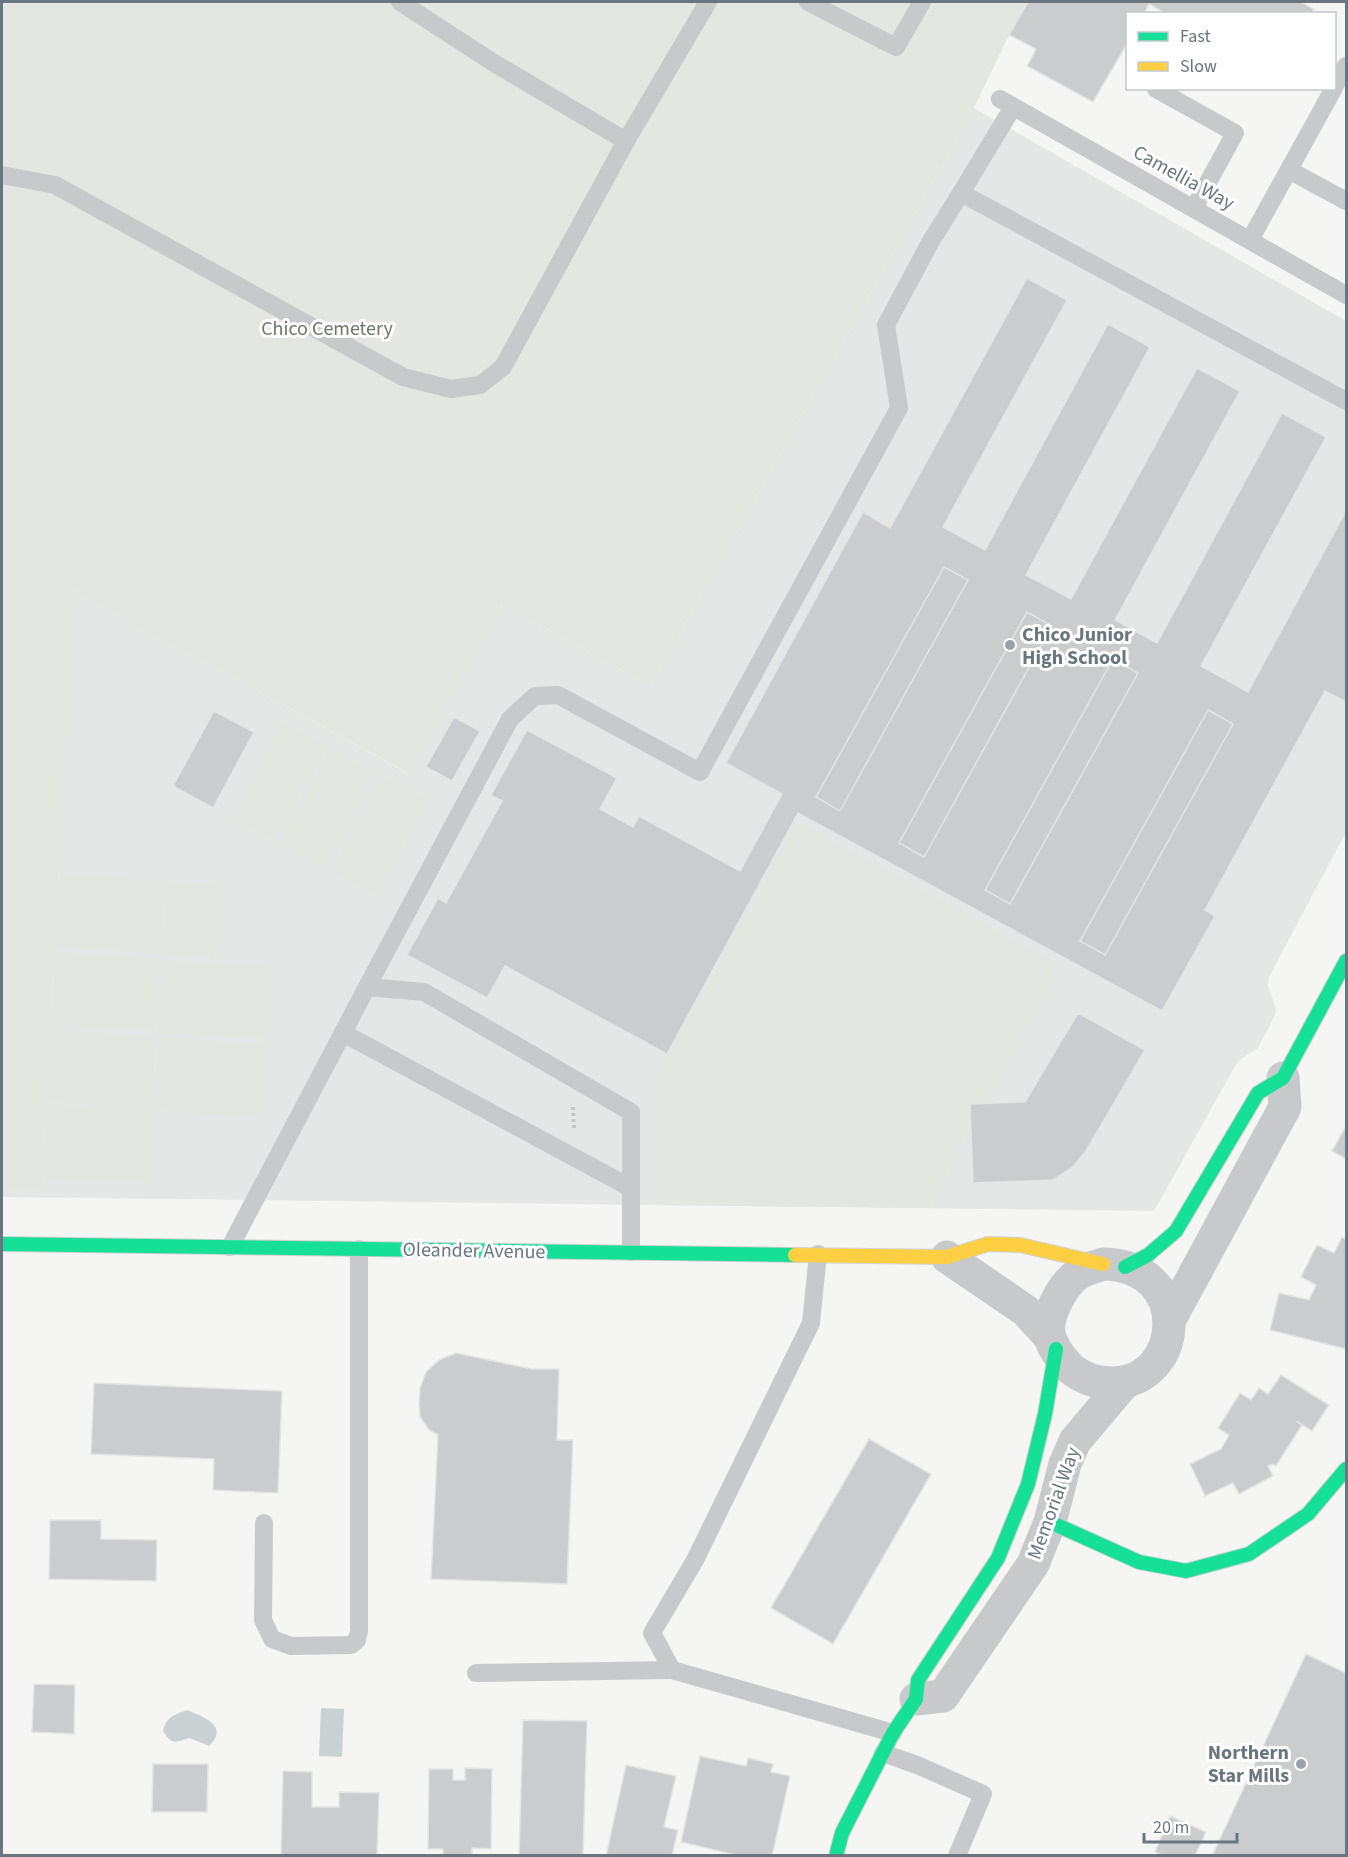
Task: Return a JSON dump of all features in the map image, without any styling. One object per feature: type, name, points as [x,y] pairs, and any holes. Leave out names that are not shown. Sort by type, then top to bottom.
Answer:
[{"type":"street","points":[[1053,1342],[1055,1301],[1065,1285],[1079,1273],[1114,1266],[1148,1255],[1176,1231],[1258,1093],[1283,1078],[1347,961]]},
{"type":"street","points":[[1169,1321],[1285,1107],[1283,1078]]},
{"type":"street","name":"Oleander Avenue","points":[[2,1244],[947,1257],[988,1244],[1020,1245],[1114,1266]]},
{"type":"street","points":[[947,1257],[1026,1311],[1053,1342],[1062,1360],[1078,1374],[1097,1383],[1125,1383],[1137,1377],[1154,1364],[1164,1348],[1169,1330],[1168,1312],[1161,1294],[1150,1279],[1134,1269],[1114,1266]]},
{"type":"street","name":"Memorial Way","points":[[836,1856],[842,1833],[893,1733],[916,1699],[918,1680],[998,1558],[1028,1485],[1045,1414],[1053,1342]]},
{"type":"street","name":"Memorial Way","points":[[916,1699],[943,1696],[1033,1564],[1050,1522],[1065,1464],[1075,1441],[1125,1383]]},
{"type":"street","points":[[1050,1522],[1139,1562],[1186,1571],[1250,1554],[1308,1514],[1347,1469]]},
{"type":"lane","points":[[400,2],[494,63],[626,141]]},
{"type":"lane","points":[[2,175],[55,186],[403,376],[450,389],[480,385],[503,367],[626,141],[708,2]]},
{"type":"lane","points":[[808,2],[897,47],[922,2]]},
{"type":"lane","points":[[1250,240],[1336,92],[1347,66]]},
{"type":"lane","points":[[1158,90],[1235,133],[1194,208]]},
{"type":"lane","name":"Camellia Way","points":[[961,193],[1007,103],[1347,294]]},
{"type":"lane","points":[[1289,170],[1347,201]]},
{"type":"lane","points":[[230,1247],[510,719],[536,696],[558,695],[700,772],[898,408],[886,325],[931,241],[961,193],[1347,401]]},
{"type":"lane","points":[[367,987],[424,992],[631,1112],[631,1252]]},
{"type":"lane","points":[[343,1033],[631,1188]]},
{"type":"lane","points":[[264,1523],[263,1620],[272,1639],[291,1646],[351,1645],[357,1640],[359,1631],[359,1249]]},
{"type":"lane","points":[[672,1670],[652,1633],[695,1560],[811,1323],[818,1254]]},
{"type":"lane","points":[[476,1673],[672,1670],[893,1733]]},
{"type":"lane","points":[[883,1753],[983,1794],[957,1856]]},
{"type":"path","points":[[573,1104],[574,1135]]},
{"type":"shaded area","name":"Chico Junior High School","points":[[974,108],[1346,321],[1346,832],[1269,977],[1268,985],[1276,1010],[1274,1017],[1258,1048],[1238,1061],[1154,1211],[2,1197],[2,549],[407,773],[502,604],[650,686]]},
{"type":"shaded area","points":[[321,1708],[344,1709],[342,1757],[319,1756]]},
{"type":"shaded area","points":[[187,1710],[207,1719],[216,1728],[215,1739],[209,1746],[190,1738],[175,1742],[166,1736],[163,1731],[169,1719]]},
{"type":"green space","name":"Chico Cemetery","points":[[2,2],[1028,2],[1009,35],[974,108],[650,686],[502,604],[408,773],[73,589],[41,1191],[2,1191]]},
{"type":"green space","points":[[283,723],[325,746],[275,839],[232,816]]},
{"type":"green space","points":[[331,750],[374,773],[324,866],[281,843]]},
{"type":"green space","points":[[382,778],[425,801],[375,894],[332,871]]},
{"type":"green space","points":[[798,823],[1058,965],[986,1100],[967,1102],[968,1129],[928,1208],[654,1205],[655,1079]]},
{"type":"green space","points":[[60,875],[164,881],[159,954],[55,947]]},
{"type":"green space","points":[[168,881],[220,884],[215,957],[163,953]]},
{"type":"green space","points":[[56,952],[160,959],[155,1031],[51,1024]]},
{"type":"green space","points":[[164,960],[269,967],[264,1039],[159,1033]]},
{"type":"green space","points":[[52,1030],[156,1036],[151,1109],[47,1102]]},
{"type":"green space","points":[[159,1037],[263,1044],[258,1117],[154,1110]]},
{"type":"green space","points":[[47,1104],[152,1111],[147,1183],[43,1177]]},
{"type":"building","points":[[1028,2],[1301,2],[1314,9],[1312,12],[1163,12],[1149,4],[1145,12],[1126,12],[1126,45],[1093,102],[1027,66],[1036,49],[1009,35]]},
{"type":"building","points":[[1027,278],[1067,300],[943,527],[985,550],[1108,324],[1150,347],[1026,575],[1071,599],[1197,368],[1240,391],[1115,620],[1157,643],[1282,413],[1326,437],[1201,666],[1248,692],[1346,511],[1346,702],[1325,691],[1205,910],[1215,916],[1162,1011],[798,813],[667,1054],[505,966],[487,998],[407,955],[438,898],[446,903],[502,801],[491,795],[527,730],[617,778],[600,809],[633,827],[639,816],[740,871],[782,794],[726,763],[863,512],[890,528]],"holes":[[[568,824],[626,855],[563,970],[506,939]]]},
{"type":"building","points":[[1027,278],[1067,300],[943,527],[985,550],[1108,324],[1150,347],[1026,575],[1071,599],[1197,368],[1240,391],[1115,620],[1157,643],[1282,413],[1326,437],[1201,666],[1248,692],[1346,511],[1346,702],[1325,691],[1205,910],[1215,916],[1162,1011],[798,813],[667,1054],[505,966],[487,998],[407,955],[438,898],[446,903],[502,801],[491,795],[527,730],[617,778],[600,809],[633,827],[639,816],[740,871],[782,794],[726,763],[863,512],[890,528]],"holes":[[[944,567],[968,580],[840,811],[816,797]],[[1027,612],[1052,626],[924,857],[899,843]],[[1113,659],[1138,673],[1010,904],[985,890]],[[1208,710],[1233,724],[1105,955],[1080,941]]]},
{"type":"building","points":[[214,711],[254,732],[213,808],[173,786]]},
{"type":"building","points":[[454,717],[480,731],[452,781],[426,767]]},
{"type":"building","points":[[1078,1013],[1145,1050],[1086,1151],[1073,1167],[1053,1180],[973,1183],[970,1104],[1025,1102]]},
{"type":"building","points":[[1346,1126],[1346,1159],[1332,1151]]},
{"type":"building","points":[[1342,1237],[1346,1240],[1346,1349],[1270,1330],[1279,1293],[1309,1300],[1316,1285],[1301,1277],[1317,1245],[1334,1253]]},
{"type":"building","points":[[456,1353],[532,1369],[559,1369],[557,1440],[573,1440],[567,1584],[431,1579],[438,1435],[429,1430],[420,1417],[420,1388],[426,1372],[439,1360]]},
{"type":"building","points":[[1281,1375],[1329,1405],[1312,1431],[1296,1421],[1302,1425],[1276,1466],[1273,1464],[1268,1466],[1273,1476],[1239,1494],[1233,1483],[1205,1496],[1190,1464],[1221,1449],[1229,1435],[1218,1428],[1240,1393],[1251,1400],[1259,1388],[1268,1394]]},
{"type":"building","points":[[94,1383],[282,1391],[278,1493],[213,1490],[214,1459],[91,1454]]},
{"type":"building","points":[[869,1439],[931,1474],[833,1644],[771,1608]]},
{"type":"building","points":[[50,1520],[101,1520],[101,1539],[157,1540],[156,1581],[49,1579]]},
{"type":"building","name":"Northern Star Mills","points":[[1306,1654],[1346,1673],[1346,1856],[1212,1856]]},
{"type":"building","points":[[34,1684],[75,1685],[74,1734],[32,1732]]},
{"type":"building","points":[[523,1720],[587,1721],[583,1856],[519,1856]]},
{"type":"building","points":[[700,1756],[746,1766],[748,1758],[773,1764],[771,1772],[790,1776],[772,1856],[740,1856],[681,1842]]},
{"type":"building","points":[[153,1764],[208,1764],[207,1812],[152,1812]]},
{"type":"building","points":[[626,1765],[676,1776],[664,1827],[678,1830],[672,1856],[606,1856]]},
{"type":"building","points":[[465,1768],[492,1769],[491,1849],[472,1848],[472,1856],[443,1856],[443,1849],[428,1849],[429,1769],[453,1769],[453,1780],[465,1780]]},
{"type":"building","points":[[283,1771],[312,1772],[312,1807],[339,1807],[339,1792],[379,1793],[377,1856],[281,1856]]},
{"type":"building","points":[[1170,1816],[1206,1832],[1195,1856],[1164,1856],[1155,1852]]},
{"type":"traffic: fast","points":[[1125,1267],[1148,1255],[1176,1231],[1258,1093],[1283,1078],[1346,961]]},
{"type":"traffic: fast","points":[[2,1244],[795,1255]]},
{"type":"traffic: fast","points":[[836,1856],[842,1833],[893,1733],[916,1699],[918,1680],[998,1558],[1028,1484],[1045,1414],[1056,1349]]},
{"type":"traffic: fast","points":[[1050,1522],[1139,1562],[1186,1571],[1249,1554],[1308,1514],[1346,1469]]},
{"type":"traffic: slow","points":[[795,1255],[947,1257],[988,1244],[1020,1245],[1103,1264]]},
{"type":"place","name":"Chico Junior High School","points":[[1010,645]]},
{"type":"place","name":"Northern Star Mills","points":[[1301,1764]]}]
